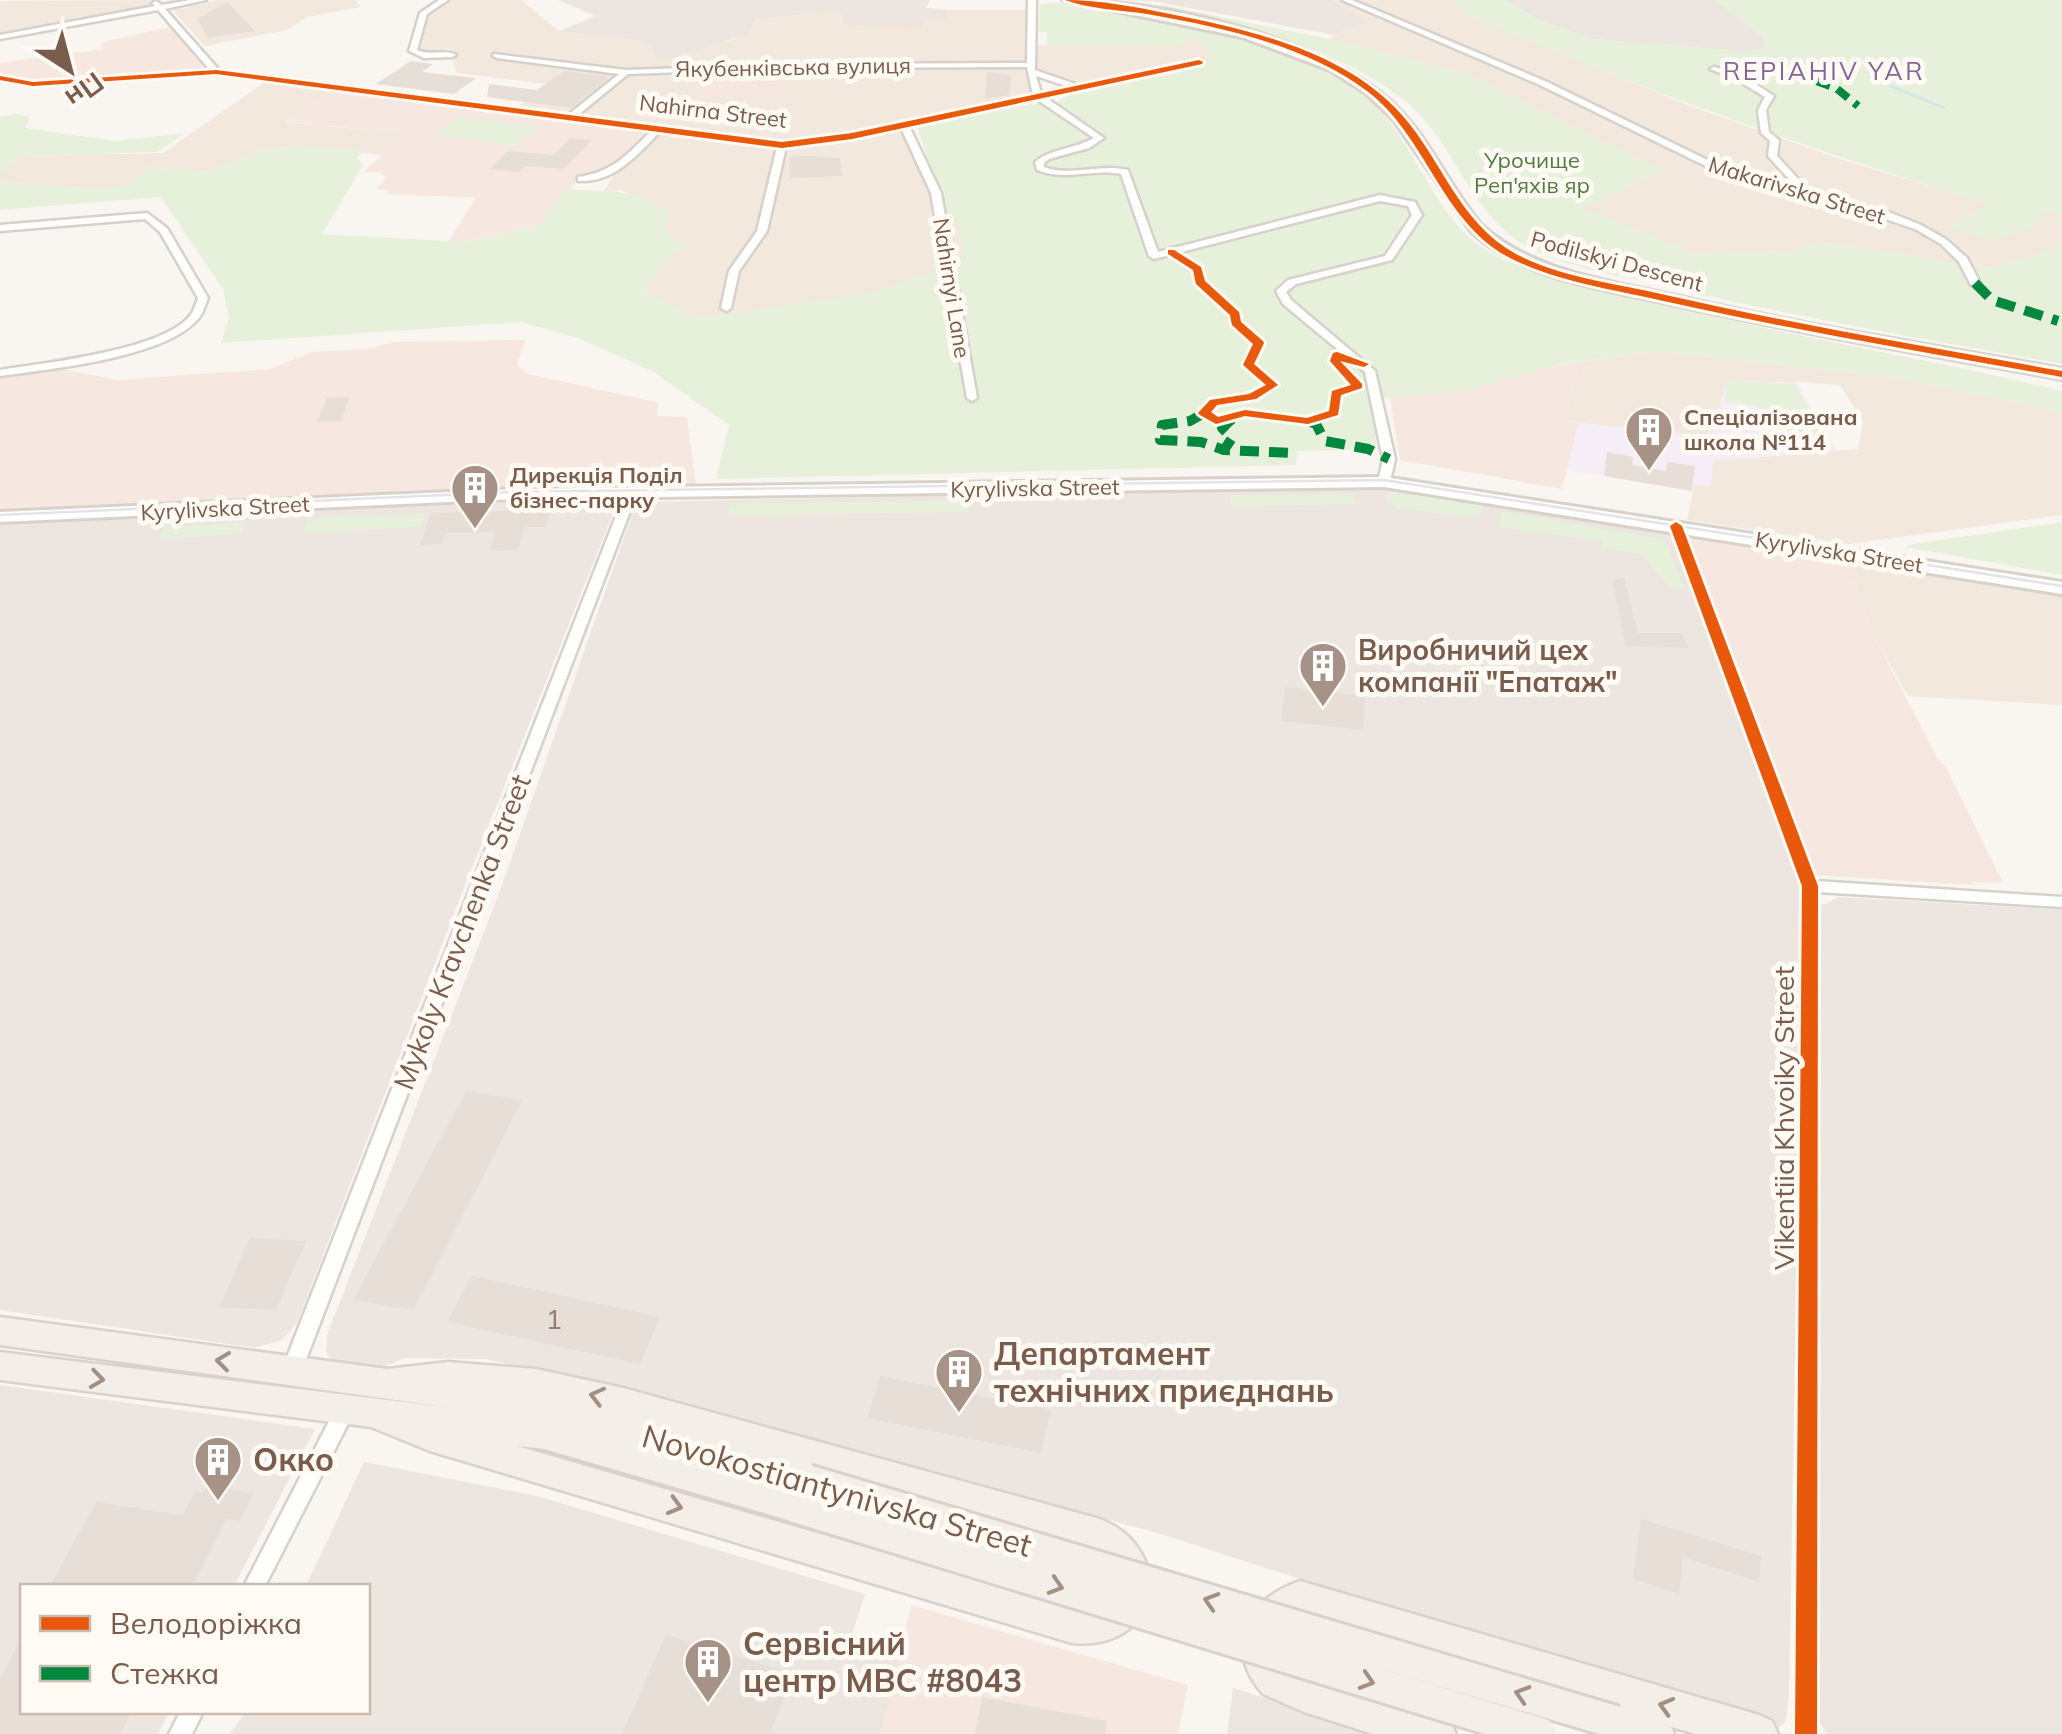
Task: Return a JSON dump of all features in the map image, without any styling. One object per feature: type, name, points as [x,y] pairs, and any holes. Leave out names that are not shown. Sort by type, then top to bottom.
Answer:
[{"type":"main road","name":"Podilskyi Descent","points":[[1069,0],[1192,20],[1299,53],[1353,78],[1378,95],[1400,119],[1480,234],[1536,266],[1754,318],[2062,374]]},
{"type":"main road","name":"Kyrylivska Street","points":[[0,516],[516,494],[1384,482],[2062,588]]},
{"type":"main road","name":"Novokostiantynivska Street","points":[[0,1332],[389,1382],[560,1412],[1540,1734]]},
{"type":"main road","name":"Novokostiantynivska Street","points":[[0,1366],[544,1434],[801,1494],[1655,1734]]},
{"type":"main road","points":[[381,1416],[430,1436],[1072,1625],[1103,1626],[1119,1616],[1127,1606],[1132,1586],[1125,1552],[1100,1536],[623,1403],[568,1389],[475,1376],[423,1376],[389,1382]]},
{"type":"main road","points":[[1437,1734],[1280,1685],[1262,1661],[1260,1645],[1265,1621],[1287,1602],[1300,1598],[1759,1734]]},
{"type":"street","points":[[0,38],[157,4],[202,0]]},
{"type":"street","points":[[444,0],[424,13],[414,51],[424,56],[452,55]]},
{"type":"street","points":[[1032,0],[1031,68],[1037,96],[1100,138],[1092,145],[1046,157],[1039,162],[1040,168],[1066,175],[1109,168],[1125,172],[1154,256],[1380,198],[1412,204],[1417,215],[1389,258],[1292,282],[1280,291],[1287,302],[1370,371],[1388,460],[1384,482]]},
{"type":"street","name":"Makarivska Street","points":[[1346,0],[1548,86],[1698,160],[1770,186],[1859,206],[1936,236],[1961,254],[1975,283]]},
{"type":"street","points":[[157,4],[216,72]]},
{"type":"street","name":"Якубенківська вулиця","points":[[497,56],[626,72],[835,65],[1031,68]]},
{"type":"street","name":"Nahirna Street","points":[[0,78],[33,84],[216,72],[782,145],[904,124],[1199,62]]},
{"type":"street","points":[[1031,68],[1078,88]]},
{"type":"street","points":[[1714,69],[1737,76],[1770,96],[1762,110],[1762,126],[1775,140],[1772,156],[1806,192]]},
{"type":"street","points":[[571,116],[626,72]]},
{"type":"street","name":"Nahirnyi Lane","points":[[904,124],[936,193],[972,398]]},
{"type":"street","points":[[581,179],[598,180],[612,172],[659,128]]},
{"type":"street","points":[[726,308],[734,270],[762,232],[782,145]]},
{"type":"street","points":[[0,228],[147,216],[164,230],[203,298],[195,317],[166,338],[120,352],[0,372]]},
{"type":"street","name":"Mykoly Kravchenka Street","points":[[292,1370],[631,493]]},
{"type":"street","name":"Vikentiia Khvoiky Street","points":[[1676,526],[1810,886],[1806,1734]]},
{"type":"street","points":[[1810,886],[2062,902]]},
{"type":"street","points":[[255,1584],[344,1412]]},
{"type":"shaded area","points":[[149,0],[155,7],[0,36],[0,1]]},
{"type":"shaded area","points":[[218,0],[355,0],[361,7],[307,17],[287,30],[205,46],[173,11]]},
{"type":"shaded area","points":[[451,0],[521,0],[559,31],[635,40],[650,46],[655,59],[684,56],[707,45],[732,40],[746,34],[756,19],[831,12],[842,15],[842,24],[882,24],[944,19],[949,10],[1027,10],[1030,45],[1186,46],[1187,39],[1200,39],[1213,60],[1079,85],[1035,70],[1033,95],[909,126],[923,156],[987,150],[1149,257],[699,318],[645,292],[665,260],[685,244],[674,241],[667,230],[667,211],[621,190],[603,192],[615,174],[662,130],[660,126],[518,107],[548,84],[457,73],[450,54],[419,52],[425,15]]},
{"type":"shaded area","points":[[558,0],[930,0],[926,8],[949,10],[945,19],[924,20],[920,29],[842,24],[842,15],[830,12],[756,19],[747,34],[667,60],[655,59],[650,46],[635,40],[559,31],[596,16]]},
{"type":"shaded area","points":[[1111,0],[1332,0],[1367,21],[1335,35],[1152,1]]},
{"type":"shaded area","points":[[1333,0],[1455,0],[1468,15],[1685,104],[1846,161],[1989,204],[1950,227],[2044,211],[2062,215],[2062,248],[1990,268],[1820,242],[1793,252],[1695,254],[1580,208],[1662,171],[1466,74],[1328,39],[1366,21]]},
{"type":"shaded area","points":[[1505,0],[1716,0],[1762,37],[1767,48],[1741,51],[1593,39],[1538,20]]},
{"type":"shaded area","points":[[170,27],[206,70],[29,82],[9,79],[0,71],[0,63],[102,49],[101,44],[107,41]]},
{"type":"shaded area","points":[[787,70],[787,95],[699,98],[700,74]]},
{"type":"shaded area","points":[[268,80],[332,88],[286,122],[407,134],[383,155],[296,146],[256,151],[209,172],[146,167],[129,186],[95,189],[0,182],[0,172],[22,156],[163,153]]},
{"type":"shaded area","points":[[332,88],[652,130],[603,173],[582,175],[539,225],[448,242],[476,198],[387,194],[389,190],[376,189],[386,178],[381,172],[362,173],[406,134],[284,121]]},
{"type":"shaded area","points":[[526,340],[517,365],[527,374],[657,402],[658,416],[687,417],[696,485],[0,509],[0,376],[51,367],[118,380],[270,369],[313,352],[367,349],[393,342]]},
{"type":"shaded area","points":[[1658,351],[1893,377],[2062,412],[2062,515],[1848,544],[1687,520],[1699,462],[1858,449],[1863,422],[1840,385],[1797,382],[1713,432],[1699,436],[1566,421],[1579,362]]},
{"type":"shaded area","points":[[1579,362],[1566,421],[1579,423],[1562,489],[1400,460],[1389,393]]},
{"type":"shaded area","points":[[1726,381],[1797,382],[1836,451],[1713,461],[1711,487],[1693,484],[1692,491],[1566,470],[1579,423],[1699,436],[1713,432]]},
{"type":"shaded area","points":[[1385,486],[1662,530],[1673,537],[1800,877],[1803,888],[1789,1693],[1786,1721],[1778,1728],[1769,1731],[1158,1533],[639,1396],[486,1359],[404,1358],[386,1366],[348,1367],[333,1363],[326,1352],[327,1335],[500,891],[634,509],[640,502]]},
{"type":"shaded area","points":[[600,499],[613,502],[615,508],[297,1323],[282,1340],[254,1348],[0,1310],[0,522]]},
{"type":"shaded area","points":[[1692,537],[1849,560],[1849,581],[1855,583],[1874,636],[1939,761],[1946,767],[2003,883],[1972,885],[1812,875],[1688,543]]},
{"type":"shaded area","points":[[1849,560],[2062,595],[2062,705],[1908,696],[1874,636],[1855,583],[1849,582]]},
{"type":"shaded area","points":[[1839,897],[2062,910],[2062,1734],[1827,1734],[1817,1718],[1821,906]]},
{"type":"shaded area","points":[[0,1385],[315,1429],[235,1584],[20,1584],[20,1714],[168,1714],[158,1734],[0,1734]]},
{"type":"shaded area","points":[[364,1462],[537,1496],[865,1594],[851,1638],[900,1653],[881,1734],[229,1734],[244,1714],[370,1714],[370,1584],[307,1584]]},
{"type":"shaded area","points":[[911,1605],[1188,1685],[1178,1734],[881,1734]]},
{"type":"shaded area","points":[[1233,1688],[1376,1734],[1227,1734]]},
{"type":"green space","name":"Урочище Реп'яхів яр","points":[[1455,0],[1505,0],[1538,20],[1593,39],[1741,51],[1766,47],[1762,37],[1716,0],[2062,0],[2062,215],[2044,211],[2034,228],[1993,240],[1948,228],[1988,204],[1660,93],[1467,15]]},
{"type":"green space","points":[[1050,3],[1179,22],[1274,49],[1317,67],[1354,88],[1382,113],[1450,216],[1486,250],[1510,263],[1605,292],[2062,391],[2062,412],[1893,377],[1658,351],[1561,364],[1469,390],[1371,400],[1377,449],[1297,451],[1296,465],[716,479],[729,425],[652,371],[580,339],[522,322],[221,343],[229,318],[223,289],[161,197],[0,210],[0,182],[95,189],[128,186],[146,167],[209,172],[256,151],[296,146],[364,150],[357,158],[363,165],[322,234],[463,242],[539,225],[567,189],[619,192],[643,198],[668,211],[667,230],[674,241],[687,244],[665,261],[645,291],[699,318],[871,293],[965,260],[960,229],[943,206],[917,126],[1010,106],[1055,103],[1076,90],[1212,60],[1200,39],[1187,39],[1186,46],[1047,45],[1047,32],[1039,32],[1040,5]]},
{"type":"green space","name":"Урочище Реп'яхів яр","points":[[1164,5],[1328,39],[1466,74],[1664,171],[1581,208],[1695,254],[1793,252],[1820,242],[1990,268],[2062,248],[2062,364],[1777,311],[1553,258],[1516,239],[1499,225],[1434,132],[1395,93],[1330,57],[1294,43],[1218,20],[1149,6]]},
{"type":"green space","points":[[0,117],[30,117],[26,128],[115,141],[185,133],[157,152],[22,156],[0,172]]},
{"type":"green space","points":[[459,117],[539,127],[515,146],[435,135]]},
{"type":"green space","points":[[1726,381],[1795,384],[1827,439],[1771,438],[1759,406],[1725,402]]},
{"type":"green space","points":[[1388,490],[1483,506],[1480,517],[1398,509],[1386,500]]},
{"type":"green space","points":[[1353,494],[1356,504],[1231,506],[1230,495]]},
{"type":"green space","points":[[962,501],[971,512],[727,515],[731,503]]},
{"type":"green space","points":[[1502,511],[1665,539],[1685,590],[1668,586],[1642,554],[1602,548],[1602,541],[1499,527]]},
{"type":"green space","points":[[426,513],[422,527],[304,532],[309,518]]},
{"type":"green space","points":[[246,522],[241,534],[159,539],[164,527]]},
{"type":"green space","points":[[2062,522],[2062,575],[1906,547],[1908,545]]},
{"type":"building","points":[[227,2],[255,31],[208,38],[197,19]]},
{"type":"building","points":[[411,61],[433,64],[422,72],[476,78],[454,94],[376,84]]},
{"type":"building","points":[[564,71],[610,77],[571,108],[487,97],[489,84],[537,90]]},
{"type":"building","points":[[987,72],[1011,75],[1010,95],[985,99]]},
{"type":"building","points":[[570,138],[592,140],[563,169],[489,169],[508,151],[554,155]]},
{"type":"building","points":[[790,157],[840,158],[842,176],[790,178]]},
{"type":"building","points":[[350,397],[341,421],[317,422],[327,398]]},
{"type":"building","name":"Спеціалізована школа №114","points":[[1607,452],[1633,457],[1632,465],[1666,471],[1667,462],[1695,466],[1692,491],[1604,476]]},
{"type":"building","name":"Дирекція Поділ бізнес-парку","points":[[550,510],[546,527],[525,527],[518,550],[489,551],[495,532],[446,533],[442,544],[420,545],[431,513]]},
{"type":"building","points":[[1624,578],[1638,633],[1682,633],[1689,648],[1625,646],[1613,580]]},
{"type":"building","name":"Виробничий цех компанії \"Епатаж\"","points":[[1285,687],[1365,696],[1363,730],[1281,721]]},
{"type":"building","points":[[466,1091],[522,1100],[414,1310],[353,1300]]},
{"type":"building","points":[[250,1238],[306,1241],[276,1310],[219,1307]]},
{"type":"building","points":[[472,1276],[660,1317],[640,1364],[447,1322]]},
{"type":"building","name":"Департамент технічних приєднань","points":[[880,1376],[1051,1410],[1041,1453],[867,1418]]},
{"type":"building","points":[[206,1486],[254,1493],[240,1521],[226,1519],[194,1584],[51,1584],[96,1502],[183,1515],[194,1492],[202,1493]]},
{"type":"building","points":[[1641,1519],[1761,1556],[1759,1582],[1683,1557],[1679,1594],[1633,1579]]},
{"type":"building","name":"Сервісний центр МВС #8043","points":[[666,1635],[793,1674],[770,1734],[622,1734]]},
{"type":"building","points":[[20,1641],[20,1714],[130,1714],[120,1734],[0,1734],[0,1678]]},
{"type":"building","points":[[982,1697],[1107,1721],[1105,1734],[975,1734]]},
{"type":"waterway","points":[[1869,77],[1944,108]]},
{"type":"tram line","points":[[0,515],[511,492],[1384,480],[2062,586]]},
{"type":"marked path","points":[[1796,74],[1836,88],[1858,106]]},
{"type":"marked path","points":[[1975,283],[1992,300],[2058,321]]},
{"type":"marked path","points":[[1204,413],[1190,421],[1162,425],[1160,440],[1201,442],[1224,450]]},
{"type":"marked path","points":[[1232,419],[1222,428],[1232,438],[1224,450],[1293,453]]},
{"type":"marked path","points":[[1308,421],[1316,424],[1325,441],[1368,449],[1389,459]]},
{"type":"cycle path","points":[[1069,0],[1246,34],[1334,68],[1371,90],[1399,117],[1477,229],[1494,244],[1529,263],[1581,279],[1754,317],[2062,374]]},
{"type":"cycle path","points":[[0,78],[33,84],[216,72],[782,145],[852,136],[1199,62]]},
{"type":"cycle path","points":[[1171,252],[1198,269],[1200,282],[1259,343],[1248,365],[1273,385],[1252,397],[1214,402],[1204,413],[1216,421],[1245,413],[1308,421],[1334,413],[1336,393],[1358,386],[1335,361],[1337,355],[1364,364]]},
{"type":"cycle path","points":[[1676,526],[1810,886],[1806,1734]]},
{"type":"place","name":"Спеціалізована школа №114","points":[[1649,472]]},
{"type":"place","name":"Дирекція Поділ бізнес-парку","points":[[475,530]]},
{"type":"place","name":"Виробничий цех компанії \"Епатаж\"","points":[[1323,708]]},
{"type":"place","name":"Департамент технічних приєднань","points":[[959,1414]]},
{"type":"place","name":"Окко","points":[[218,1502]]},
{"type":"place","name":"Сервісний центр МВС #8043","points":[[708,1704]]},
{"type":"district","name":"REPIAHIV YAR","points":[[1824,71]]}]
